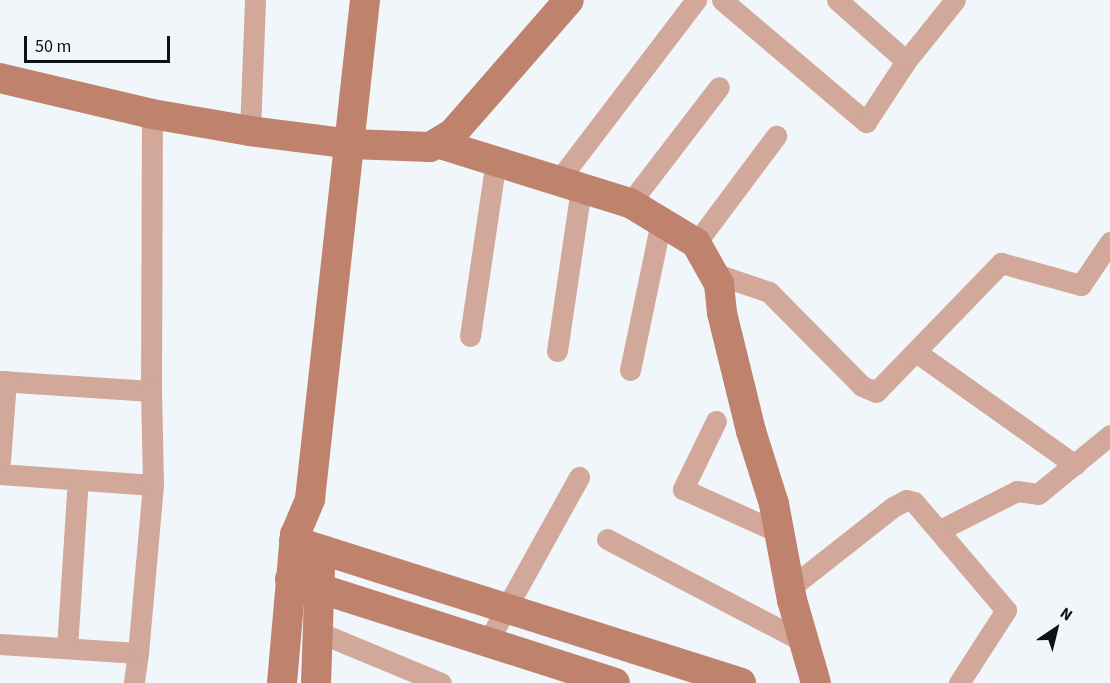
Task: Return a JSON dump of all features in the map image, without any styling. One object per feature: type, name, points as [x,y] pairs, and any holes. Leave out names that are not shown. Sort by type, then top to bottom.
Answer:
[{"type":"street","points":[[250,130],[255,0]]},
{"type":"street","points":[[316,683],[319,586],[307,544],[310,499],[351,144],[365,0]]},
{"type":"street","points":[[440,144],[569,0]]},
{"type":"street","points":[[557,351],[569,184],[696,0]]},
{"type":"street","points":[[722,0],[866,122],[906,61],[955,0]]},
{"type":"street","points":[[837,0],[906,61]]},
{"type":"street","points":[[0,78],[152,114],[250,130],[351,144],[413,148],[440,144],[630,203],[696,243],[719,284],[724,324],[780,533],[789,588],[816,683]]},
{"type":"street","points":[[630,203],[719,87]]},
{"type":"street","points":[[134,683],[153,485],[152,114]]},
{"type":"street","points":[[696,243],[776,136]]},
{"type":"street","points":[[470,336],[496,160]]},
{"type":"street","points":[[630,370],[661,222]]},
{"type":"street","points":[[713,273],[769,292],[869,391],[884,388],[1001,263],[1081,285],[1110,242]]},
{"type":"street","points":[[916,352],[1075,465]]},
{"type":"street","points":[[0,461],[3,381],[152,391]]},
{"type":"street","points":[[716,421],[683,489],[780,533]]},
{"type":"street","points":[[940,530],[1017,491],[1038,494],[1110,435]]},
{"type":"street","points":[[0,474],[153,485]]},
{"type":"street","points":[[487,643],[579,477]]},
{"type":"street","points":[[67,648],[78,480]]},
{"type":"street","points":[[789,588],[906,500],[921,508],[1006,610],[959,683]]},
{"type":"street","points":[[607,539],[804,642]]},
{"type":"street","points":[[307,544],[741,683]]},
{"type":"street","points":[[282,683],[290,579],[307,544]]},
{"type":"street","points":[[290,579],[319,586],[487,643],[615,683]]},
{"type":"street","points":[[318,632],[441,683]]},
{"type":"street","points":[[0,644],[138,653]]}]
